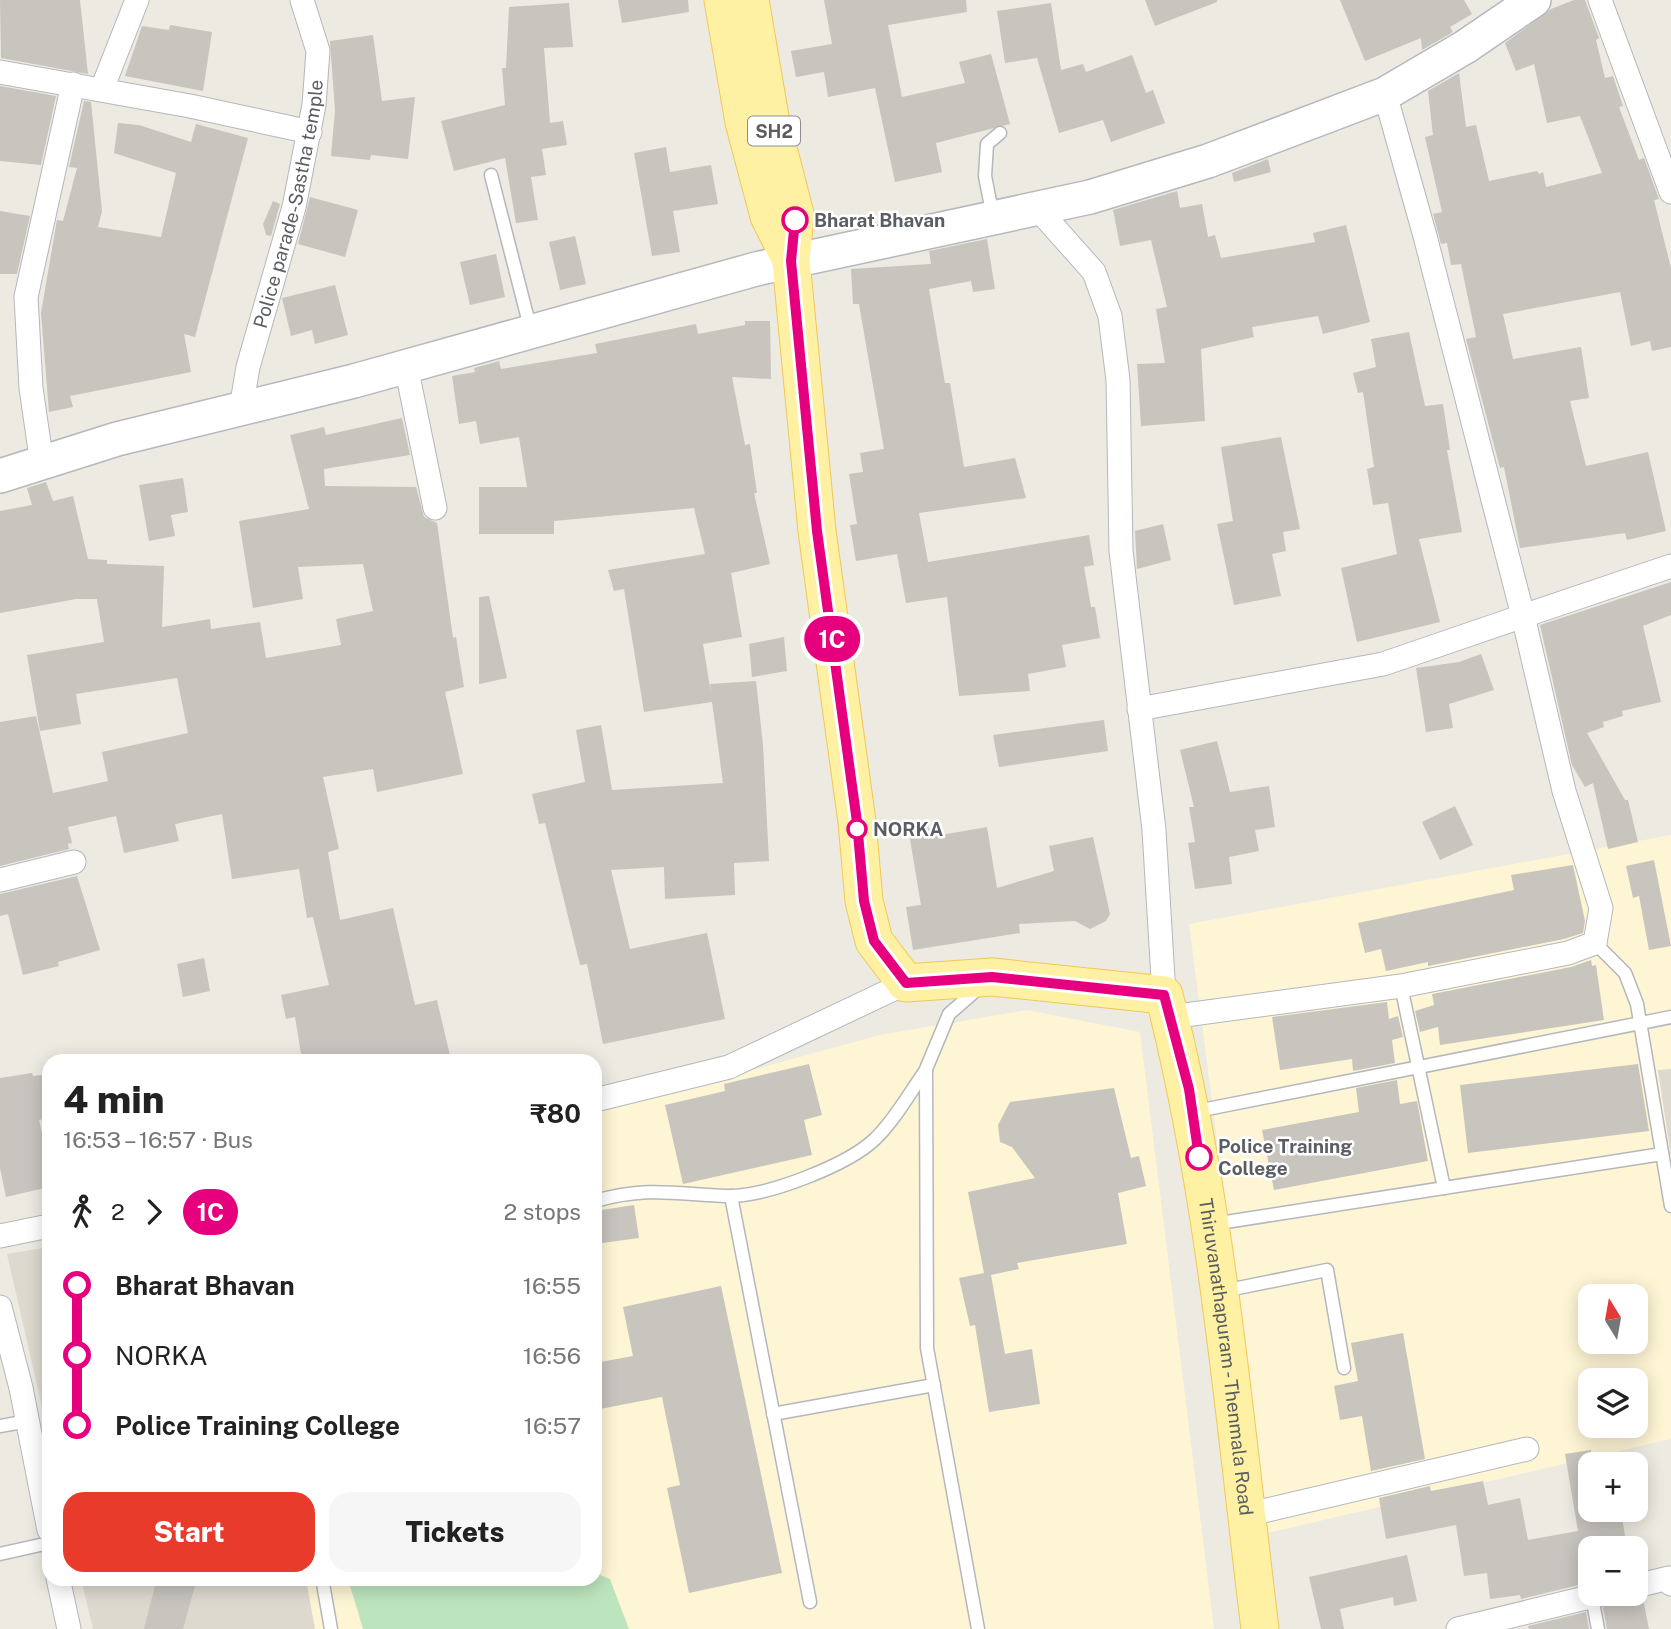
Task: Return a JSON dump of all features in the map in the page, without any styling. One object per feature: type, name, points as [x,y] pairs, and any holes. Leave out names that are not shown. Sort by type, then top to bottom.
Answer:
[{"type":"main road","points":[[723,0],[748,135],[769,216],[791,261]]},
{"type":"main road","name":"SH2","points":[[750,0],[770,117],[795,214],[791,261],[817,531],[857,822],[864,901],[874,941],[906,983]]},
{"type":"main road","points":[[906,983],[992,977],[1167,1006]]},
{"type":"main road","name":"Thiruvanathapuram - Thenmala Road","points":[[1167,1006],[1192,1112],[1209,1225],[1260,1629]]},
{"type":"street","points":[[102,89],[137,0]]},
{"type":"street","name":"Police parade-Sastha temple","points":[[241,408],[248,367],[293,207],[310,132],[318,51],[302,0]]},
{"type":"street","points":[[0,476],[117,439],[406,366],[791,261],[1090,197],[1208,161],[1385,94],[1465,47],[1534,0]]},
{"type":"street","points":[[1600,0],[1671,192]]},
{"type":"street","points":[[0,72],[102,89],[310,132]]},
{"type":"street","points":[[42,464],[31,388],[26,297],[73,84]]},
{"type":"street","points":[[1037,208],[1094,272],[1110,316],[1118,380],[1121,551],[1155,843],[1167,1006],[1401,986],[1568,953],[1595,943],[1601,908],[1564,791],[1523,617],[1426,236],[1385,94]]},
{"type":"street","points":[[406,366],[435,508]]},
{"type":"street","points":[[1139,709],[1383,664],[1671,566]]},
{"type":"street","points":[[0,880],[74,862]]},
{"type":"street","points":[[602,1098],[729,1067],[906,983]]},
{"type":"street","points":[[0,1236],[42,1227]]},
{"type":"street","points":[[0,1307],[28,1421],[42,1494]]},
{"type":"street","points":[[1246,1515],[1527,1449]]},
{"type":"street","points":[[1648,1583],[1670,1578],[1671,1584]]},
{"type":"street","points":[[60,1586],[69,1629]]},
{"type":"street","points":[[1458,1629],[1578,1601]]},
{"type":"lane","points":[[993,218],[985,176],[987,144],[1000,133]]},
{"type":"lane","points":[[491,175],[531,331]]},
{"type":"lane","points":[[1595,943],[1625,973],[1640,1024],[1671,1206]]},
{"type":"lane","points":[[602,1200],[651,1190],[731,1196],[778,1187],[842,1164],[876,1139],[926,1069],[949,1014],[992,977]]},
{"type":"lane","points":[[1401,986],[1444,1188]]},
{"type":"lane","points":[[1192,1112],[1671,1017]]},
{"type":"lane","points":[[926,1069],[927,1348],[978,1629]]},
{"type":"lane","points":[[1209,1225],[1662,1154]]},
{"type":"lane","points":[[731,1196],[810,1602]]},
{"type":"lane","points":[[1219,1292],[1327,1270],[1344,1368]]},
{"type":"lane","points":[[773,1414],[934,1385]]},
{"type":"lane","points":[[0,1426],[28,1421]]},
{"type":"lane","points":[[0,1553],[42,1544]]},
{"type":"lane","points":[[323,1586],[331,1629]]},
{"type":"lane","points":[[1597,1606],[1598,1629]]},
{"type":"shaded area","points":[[1671,835],[1671,1069],[1658,1071],[1671,1156],[1671,1439],[1615,1452],[1578,1452],[1578,1461],[1268,1533],[1189,924]]},
{"type":"shaded area","points":[[1027,1010],[1140,1032],[1214,1629],[314,1629],[306,1586],[602,1586],[602,1111],[880,1035]]},
{"type":"shaded area","points":[[1671,1069],[1671,1156],[1658,1070]]},
{"type":"shaded area","points":[[42,1248],[42,1406],[7,1254]]},
{"type":"shaded area","points":[[83,1586],[307,1586],[315,1629],[93,1629]]},
{"type":"green space","points":[[602,1576],[610,1579],[629,1629],[363,1629],[350,1586],[602,1586]]},
{"type":"building","points":[[0,0],[80,0],[88,74],[1,58]]},
{"type":"building","points":[[618,0],[688,0],[689,12],[622,23]]},
{"type":"building","points":[[824,0],[966,0],[967,12],[888,25],[902,97],[965,83],[959,62],[991,54],[1010,124],[936,143],[942,172],[895,182],[875,88],[828,97],[824,72],[796,77],[791,51],[832,44]]},
{"type":"building","points":[[1145,0],[1217,0],[1217,2],[1155,26]]},
{"type":"building","points":[[1340,0],[1464,0],[1472,14],[1450,27],[1453,32],[1422,50],[1421,38],[1365,61]]},
{"type":"building","points":[[1574,0],[1585,0],[1599,38],[1596,40],[1605,78],[1613,76],[1623,106],[1619,107],[1639,160],[1644,158],[1659,199],[1654,200],[1671,268],[1671,347],[1652,351],[1650,341],[1631,346],[1620,292],[1503,314],[1513,359],[1581,347],[1589,398],[1570,401],[1586,466],[1648,452],[1666,531],[1627,540],[1625,533],[1520,548],[1504,467],[1500,468],[1466,339],[1476,337],[1461,264],[1451,265],[1447,243],[1441,244],[1433,214],[1442,212],[1425,137],[1433,135],[1428,91],[1459,73],[1466,127],[1476,125],[1489,181],[1537,171],[1539,174],[1543,172],[1546,187],[1602,173],[1580,116],[1547,123],[1534,64],[1516,71],[1505,43],[1551,9]]},
{"type":"building","points":[[569,3],[573,47],[544,48],[550,123],[563,121],[567,145],[542,149],[546,175],[531,177],[538,220],[516,223],[505,158],[454,171],[441,121],[505,105],[502,68],[506,68],[509,7]]},
{"type":"building","points":[[1051,3],[1061,70],[1083,64],[1086,72],[1132,55],[1146,93],[1153,90],[1165,123],[1111,142],[1103,120],[1059,133],[1037,58],[1005,63],[997,11]]},
{"type":"building","points":[[170,25],[212,32],[203,91],[125,76],[142,26],[169,30]]},
{"type":"building","points":[[373,35],[382,101],[415,97],[408,159],[371,155],[370,160],[331,156],[335,111],[330,41]]},
{"type":"building","points":[[0,86],[56,96],[41,165],[0,161]]},
{"type":"building","points":[[84,101],[91,102],[102,211],[98,227],[161,237],[176,173],[114,153],[118,123],[139,125],[191,142],[196,124],[248,138],[195,337],[184,334],[191,372],[70,396],[73,407],[49,412],[41,313],[57,220],[63,221],[77,168],[69,167]]},
{"type":"building","points":[[666,147],[670,172],[711,165],[718,204],[673,211],[680,252],[652,256],[634,153]]},
{"type":"building","points":[[1268,159],[1271,172],[1234,182],[1232,173]]},
{"type":"building","points":[[1177,191],[1180,208],[1202,204],[1208,237],[1215,235],[1221,258],[1315,242],[1313,233],[1346,225],[1370,322],[1323,334],[1318,316],[1252,327],[1254,337],[1201,349],[1205,421],[1141,426],[1137,364],[1165,363],[1156,309],[1167,307],[1151,240],[1120,246],[1113,210]]},
{"type":"building","points":[[310,197],[358,210],[345,257],[298,244]]},
{"type":"building","points":[[273,201],[280,204],[271,236],[266,235],[263,224]]},
{"type":"building","points":[[0,211],[30,216],[17,274],[0,274]]},
{"type":"building","points":[[575,236],[586,284],[560,290],[549,242]]},
{"type":"building","points":[[987,239],[995,289],[973,292],[971,281],[929,289],[945,383],[950,383],[964,467],[1015,458],[1026,498],[919,513],[928,562],[1089,535],[1094,565],[1084,567],[1100,638],[1062,645],[1066,667],[1028,674],[1030,691],[959,696],[947,597],[906,603],[897,554],[856,561],[850,525],[857,524],[849,474],[863,472],[860,453],[884,449],[859,304],[853,304],[851,269],[931,264],[929,251]]},
{"type":"building","points":[[496,254],[505,297],[470,305],[460,262]]},
{"type":"building","points":[[335,285],[348,335],[315,344],[312,330],[291,336],[282,298]]},
{"type":"building","points":[[745,321],[770,321],[771,379],[732,377],[745,445],[750,444],[757,493],[754,493],[770,564],[731,573],[742,637],[703,644],[711,694],[710,684],[756,681],[763,745],[769,861],[734,863],[735,895],[665,899],[664,867],[611,870],[630,949],[707,933],[725,1019],[603,1044],[587,964],[580,965],[545,823],[539,824],[532,794],[585,782],[576,730],[601,725],[612,790],[723,783],[712,702],[644,712],[624,589],[614,591],[608,570],[705,554],[694,508],[554,521],[554,534],[479,534],[479,487],[527,487],[519,437],[480,444],[476,421],[459,424],[452,376],[475,372],[474,368],[499,361],[501,369],[597,353],[595,344],[696,324],[698,334],[745,325]]},
{"type":"building","points":[[1409,332],[1425,406],[1443,404],[1450,450],[1447,450],[1462,532],[1419,539],[1440,622],[1357,642],[1341,568],[1397,554],[1388,503],[1373,505],[1367,469],[1374,467],[1363,392],[1358,393],[1353,373],[1376,367],[1371,339]]},
{"type":"building","points":[[402,418],[410,455],[324,469],[325,486],[416,487],[424,517],[437,523],[453,638],[456,637],[464,687],[445,692],[463,774],[377,792],[373,769],[323,777],[339,849],[328,852],[340,920],[393,908],[415,1005],[437,1000],[450,1054],[301,1054],[295,1017],[286,1019],[281,995],[329,985],[313,917],[307,918],[299,869],[232,879],[222,814],[175,824],[179,841],[124,853],[116,816],[68,827],[72,843],[68,844],[69,849],[0,866],[0,722],[36,716],[53,793],[108,781],[102,752],[188,733],[177,678],[76,694],[81,724],[40,731],[27,655],[104,642],[97,599],[76,599],[0,613],[0,511],[32,505],[27,488],[46,482],[53,501],[73,496],[88,559],[107,560],[107,564],[164,566],[162,627],[210,619],[211,629],[260,622],[266,658],[341,645],[336,619],[373,611],[363,564],[298,567],[303,599],[253,608],[239,521],[309,509],[290,435],[324,427],[326,435]]},
{"type":"building","points":[[1281,437],[1300,529],[1283,532],[1286,551],[1272,554],[1281,596],[1234,605],[1217,524],[1233,521],[1221,447]]},
{"type":"building","points":[[183,478],[188,512],[171,515],[175,536],[149,541],[139,485]]},
{"type":"building","points":[[1163,524],[1171,560],[1137,569],[1135,531]]},
{"type":"building","points":[[1671,582],[1671,615],[1643,626],[1661,702],[1622,711],[1623,716],[1603,722],[1604,727],[1587,733],[1625,800],[1628,800],[1638,842],[1608,849],[1593,783],[1585,787],[1572,765],[1540,625]]},
{"type":"building","points":[[489,596],[507,678],[479,684],[479,597]]},
{"type":"building","points":[[784,637],[787,671],[752,677],[749,644]]},
{"type":"building","points":[[1481,654],[1494,690],[1449,704],[1453,728],[1426,732],[1416,668],[1459,662]]},
{"type":"building","points":[[1104,720],[1108,751],[999,767],[993,735]]},
{"type":"building","points":[[1217,741],[1230,792],[1269,786],[1275,827],[1255,830],[1259,851],[1229,857],[1232,884],[1195,889],[1188,843],[1195,842],[1189,807],[1194,807],[1180,750]]},
{"type":"building","points":[[1455,806],[1473,845],[1440,860],[1422,822]]},
{"type":"building","points":[[926,825],[935,836],[987,827],[997,888],[1054,871],[1049,846],[1093,837],[1110,914],[1106,921],[1090,929],[1075,921],[1019,924],[1020,933],[913,950],[906,907],[921,905],[908,827]]},
{"type":"building","points":[[1654,860],[1671,946],[1649,950],[1639,896],[1633,898],[1626,866]]},
{"type":"building","points":[[1573,865],[1585,921],[1583,933],[1428,966],[1428,962],[1386,971],[1381,949],[1365,953],[1358,923],[1514,890],[1511,875]]},
{"type":"building","points":[[77,876],[100,950],[58,962],[59,966],[23,975],[8,914],[0,916],[0,894]]},
{"type":"building","points":[[204,958],[210,991],[183,997],[177,964]]},
{"type":"building","points":[[1591,960],[1592,966],[1596,965],[1604,1020],[1440,1045],[1438,1027],[1420,1032],[1415,1011],[1434,1005],[1432,994],[1571,967]]},
{"type":"building","points":[[1387,1002],[1389,1019],[1398,1016],[1403,1037],[1392,1040],[1395,1063],[1353,1071],[1352,1059],[1280,1070],[1272,1017]]},
{"type":"building","points":[[809,1064],[822,1115],[804,1120],[812,1155],[683,1184],[665,1105],[725,1091],[724,1084]]},
{"type":"building","points":[[1638,1064],[1649,1131],[1468,1153],[1460,1085]]},
{"type":"building","points":[[32,1073],[33,1076],[42,1075],[42,1119],[39,1120],[42,1134],[42,1189],[6,1197],[0,1168],[0,1078]]},
{"type":"building","points":[[1397,1080],[1400,1104],[1417,1101],[1428,1161],[1274,1190],[1262,1130],[1359,1112],[1356,1088]]},
{"type":"building","points":[[1114,1088],[1131,1158],[1139,1156],[1146,1186],[1118,1193],[1127,1244],[1017,1263],[1019,1269],[991,1275],[1005,1354],[1032,1349],[1040,1404],[989,1412],[975,1325],[970,1326],[959,1278],[984,1273],[968,1192],[1035,1178],[1012,1147],[1000,1142],[998,1125],[1010,1102]]},
{"type":"building","points":[[634,1205],[639,1238],[602,1243],[602,1210]]},
{"type":"building","points":[[721,1286],[782,1573],[689,1593],[667,1488],[680,1485],[662,1397],[602,1409],[602,1362],[633,1356],[623,1307]]},
{"type":"building","points":[[1403,1333],[1425,1459],[1371,1471],[1362,1416],[1340,1420],[1334,1386],[1358,1381],[1351,1343]]},
{"type":"building","points":[[1578,1452],[1578,1522],[1623,1522],[1625,1536],[1578,1536],[1578,1585],[1521,1599],[1520,1595],[1490,1599],[1487,1573],[1464,1576],[1456,1525],[1386,1539],[1379,1498],[1430,1486],[1431,1491],[1483,1481],[1488,1505],[1520,1498],[1528,1540],[1578,1531],[1565,1454]]},
{"type":"building","points":[[1407,1555],[1417,1601],[1394,1606],[1393,1597],[1340,1609],[1344,1629],[1321,1629],[1309,1577]]},
{"type":"building","points":[[155,1586],[195,1586],[183,1629],[144,1629]]},
{"type":"building","points":[[1644,1606],[1649,1629],[1607,1629],[1603,1608]]},
{"type":"building","points":[[1586,1612],[1589,1629],[1529,1629],[1528,1626]]},
{"type":"bus line","name":"1C","points":[[795,220],[791,261],[817,531],[857,822],[864,901],[874,941],[906,983],[992,977],[1164,995],[1189,1089],[1199,1157]]},
{"type":"place","name":"Bharat Bhavan","points":[[795,220]]},
{"type":"place","name":"NORKA","points":[[857,829]]},
{"type":"place","name":"Police Training College","points":[[1199,1157]]}]
